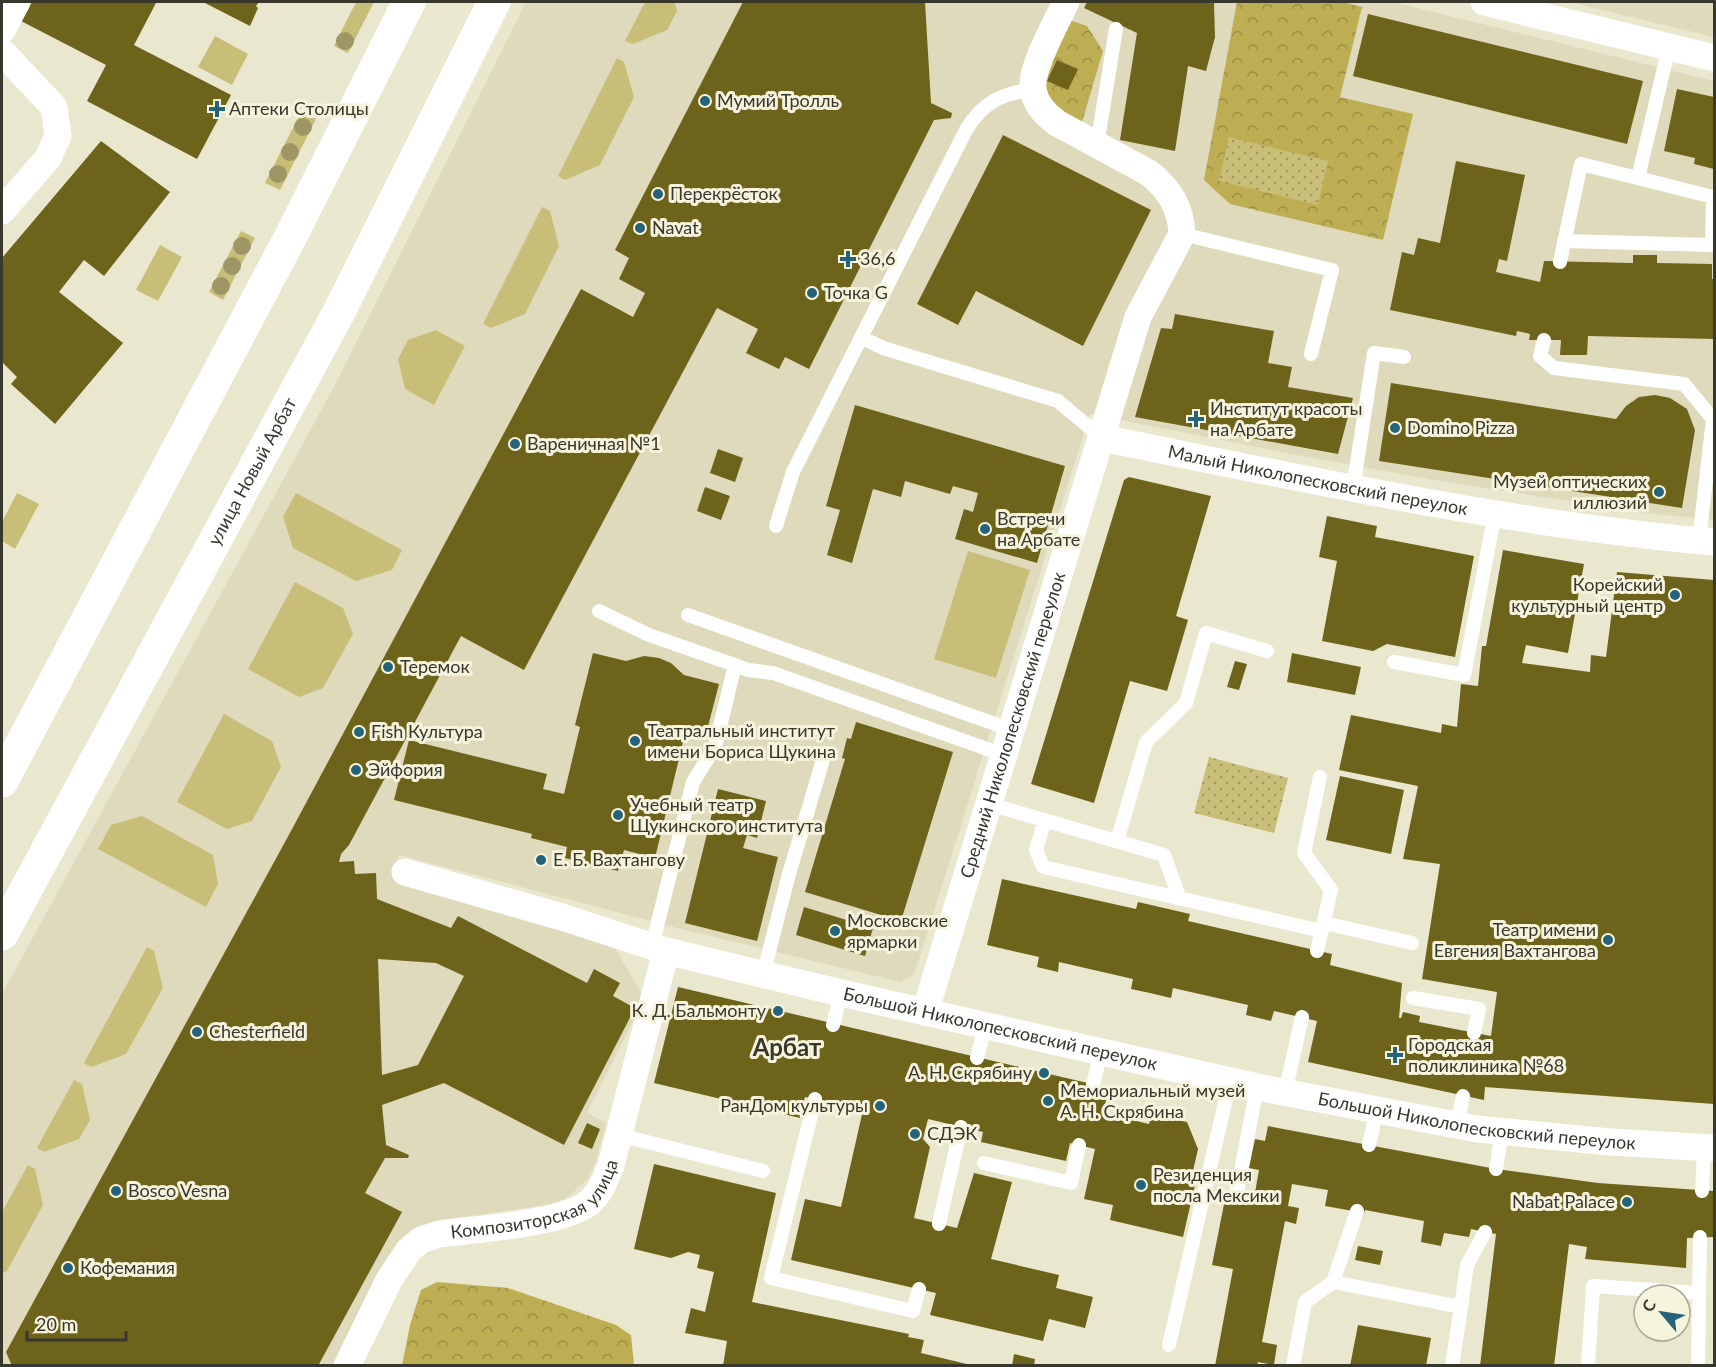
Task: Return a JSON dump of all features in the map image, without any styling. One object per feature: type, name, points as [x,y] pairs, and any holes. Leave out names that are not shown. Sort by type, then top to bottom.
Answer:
[{"type":"main road","points":[[2,781],[291,236],[409,2]]},
{"type":"main road","name":"улица Новый Арбат","points":[[2,934],[339,312],[494,2]]},
{"type":"street","points":[[2,30],[17,2]]},
{"type":"street","points":[[1066,2],[1034,74],[1033,89],[1038,104],[1047,116],[1149,173],[1162,183],[1177,207],[1182,234]]},
{"type":"street","points":[[1484,2],[1714,58]]},
{"type":"street","points":[[2,52],[54,107],[58,136],[48,158],[2,211]]},
{"type":"street","name":"Средний Николопесковский переулок","points":[[925,1012],[1138,317],[1182,234]]},
{"type":"street","name":"Малый Николопесковский переулок","points":[[1102,438],[1353,488],[1495,513],[1586,528],[1707,542]]},
{"type":"street","name":"Большой Николопесковский переулок","points":[[405,872],[532,908],[659,949],[763,975],[1257,1087],[1502,1132],[1709,1148]]},
{"type":"street","name":"Композиторская улица","points":[[347,1365],[389,1280],[409,1250],[421,1240],[439,1234],[553,1219],[576,1211],[592,1201],[611,1165],[619,1135],[659,949]]},
{"type":"lane","points":[[1097,145],[1116,29]]},
{"type":"lane","points":[[1638,178],[1670,47]]},
{"type":"lane","points":[[776,526],[793,472],[966,130],[976,114],[994,100],[1011,92],[1033,89]]},
{"type":"lane","points":[[1560,262],[1564,241],[1581,164],[1713,196],[1712,245],[1564,241]]},
{"type":"lane","points":[[1182,234],[1332,270],[1311,354]]},
{"type":"lane","points":[[861,337],[883,348],[1058,401],[1102,438]]},
{"type":"lane","points":[[1544,340],[1540,356],[1554,368],[1684,384],[1713,419],[1707,542]]},
{"type":"lane","points":[[1353,488],[1374,353],[1404,357]]},
{"type":"lane","points":[[1394,662],[1464,675],[1495,513]]},
{"type":"lane","points":[[599,611],[649,635],[748,670],[772,674],[1008,743]]},
{"type":"lane","points":[[688,615],[1008,743]]},
{"type":"lane","points":[[1117,841],[1146,742],[1186,703],[1206,633],[1267,651]]},
{"type":"lane","points":[[659,949],[693,782],[715,747],[735,665]]},
{"type":"lane","points":[[763,975],[789,874],[825,753]]},
{"type":"lane","points":[[1317,951],[1331,890],[1304,853],[1320,777]]},
{"type":"lane","points":[[989,804],[1164,855],[1180,898]]},
{"type":"lane","points":[[1045,820],[1036,850],[1043,867],[1180,898],[1412,943]]},
{"type":"lane","points":[[833,1025],[841,993]]},
{"type":"lane","points":[[1413,998],[1479,1009],[1474,1033]]},
{"type":"lane","points":[[1286,1093],[1302,1017]]},
{"type":"lane","points":[[977,1058],[985,1026]]},
{"type":"lane","points":[[1093,1084],[1101,1052]]},
{"type":"lane","points":[[1169,1345],[1230,1081]]},
{"type":"lane","points":[[1237,1192],[1257,1087]]},
{"type":"lane","points":[[1457,1125],[1463,1096]]},
{"type":"lane","points":[[815,1099],[771,1278],[913,1311],[919,1289]]},
{"type":"lane","points":[[1369,1145],[1377,1110]]},
{"type":"lane","points":[[939,1224],[961,1127]]},
{"type":"lane","points":[[1496,1169],[1502,1132]]},
{"type":"lane","points":[[619,1135],[763,1171]]},
{"type":"lane","points":[[984,1163],[1071,1183],[1079,1145]]},
{"type":"lane","points":[[1702,1191],[1709,1148]]},
{"type":"lane","points":[[1293,1365],[1305,1302],[1333,1282],[1357,1211]]},
{"type":"lane","points":[[1452,1365],[1467,1265],[1485,1232]]},
{"type":"lane","points":[[1698,1365],[1700,1237]]},
{"type":"lane","points":[[1333,1282],[1461,1307]]},
{"type":"lane","points":[[1588,1365],[1593,1286],[1699,1293]]},
{"type":"shaded area","points":[[356,2],[374,2],[348,53],[334,46]]},
{"type":"shaded area","points":[[526,2],[1393,2],[1714,81],[1714,520],[1648,513],[1434,480],[1090,414],[914,975],[900,982],[685,930],[399,855],[393,880],[513,912],[614,947],[643,995],[639,1009],[587,1113],[606,1123],[596,1161],[587,1180],[569,1196],[554,1204],[435,1221],[406,1235],[397,1243],[387,1258],[333,1365],[2,1366],[2,994],[334,387]]},
{"type":"shaded area","points":[[645,2],[675,2],[677,11],[667,30],[633,44],[625,41]]},
{"type":"shaded area","points":[[1569,2],[1714,2],[1714,37]]},
{"type":"shaded area","points":[[215,36],[248,54],[232,85],[198,67]]},
{"type":"shaded area","points":[[617,58],[624,62],[634,97],[600,165],[565,180],[558,176]]},
{"type":"shaded area","points":[[301,112],[316,119],[280,190],[265,183]]},
{"type":"shaded area","points":[[1229,137],[1328,161],[1318,205],[1219,181]]},
{"type":"shaded area","points":[[542,207],[550,211],[559,246],[525,314],[491,328],[483,324]]},
{"type":"shaded area","points":[[241,231],[255,238],[223,300],[209,292]]},
{"type":"shaded area","points":[[160,245],[182,257],[158,301],[136,290]]},
{"type":"shaded area","points":[[436,330],[465,346],[434,405],[405,389],[398,359],[408,340]]},
{"type":"shaded area","points":[[17,493],[39,504],[15,549],[2,541],[2,522]]},
{"type":"shaded area","points":[[296,493],[402,550],[392,570],[356,581],[293,548],[283,517]]},
{"type":"shaded area","points":[[968,551],[1030,570],[996,678],[934,659]]},
{"type":"shaded area","points":[[295,582],[343,608],[353,634],[323,688],[299,697],[248,669]]},
{"type":"shaded area","points":[[224,714],[272,741],[281,767],[252,821],[227,829],[177,802]]},
{"type":"shaded area","points":[[1209,757],[1288,778],[1274,833],[1194,813]]},
{"type":"shaded area","points":[[142,816],[213,855],[218,884],[206,907],[98,849],[111,825]]},
{"type":"shaded area","points":[[147,947],[154,951],[163,988],[126,1054],[91,1067],[84,1063]]},
{"type":"shaded area","points":[[74,1080],[82,1084],[90,1120],[79,1139],[44,1152],[37,1148]]},
{"type":"shaded area","points":[[28,1165],[35,1169],[43,1205],[7,1271],[2,1273],[2,1212]]},
{"type":"green space","points":[[1237,2],[1343,2],[1362,7],[1340,97],[1413,114],[1383,240],[1230,204],[1204,180]]},
{"type":"green space","points":[[1069,20],[1087,26],[1103,51],[1082,122],[1065,115],[1054,107],[1038,80]]},
{"type":"green space","points":[[437,1282],[508,1288],[616,1325],[631,1335],[634,1365],[402,1365],[410,1325],[421,1290]]},
{"type":"building","points":[[32,2],[156,3],[134,45],[231,95],[197,159],[87,101],[106,65],[21,21]]},
{"type":"building","points":[[203,2],[259,2],[250,26]]},
{"type":"building","points":[[743,2],[925,2],[931,103],[952,113],[951,118],[934,120],[809,369],[785,357],[779,369],[746,353],[758,329],[717,308],[524,670],[461,636],[349,845],[341,854],[339,862],[354,861],[355,874],[376,873],[377,899],[451,928],[458,916],[587,983],[594,969],[620,983],[613,996],[635,1008],[564,1145],[444,1083],[382,1105],[386,1145],[409,1155],[408,1158],[385,1158],[365,1193],[402,1212],[318,1366],[12,1366],[6,1352],[291,831],[581,289],[633,317],[645,293],[619,279],[629,258],[615,250]],"holes":[[[378,959],[436,963],[464,976],[418,1065],[382,1075]]]},
{"type":"building","points":[[1087,2],[1214,2],[1215,37],[1206,71],[1188,66],[1175,151],[1120,140],[1137,33],[1084,8]]},
{"type":"building","points":[[1368,14],[1643,81],[1627,144],[1353,76]]},
{"type":"building","points":[[1057,60],[1078,69],[1068,90],[1047,81]]},
{"type":"building","points":[[1677,89],[1714,97],[1714,169],[1694,164],[1695,158],[1664,151]]},
{"type":"building","points":[[1003,135],[1151,210],[1083,346],[976,291],[958,325],[917,304]]},
{"type":"building","points":[[101,141],[170,192],[104,276],[84,260],[59,292],[123,343],[55,424],[11,384],[17,377],[2,362],[2,258]]},
{"type":"building","points":[[1456,161],[1525,175],[1507,261],[1499,259],[1496,272],[1540,282],[1544,261],[1633,263],[1633,255],[1657,255],[1657,263],[1712,264],[1714,339],[1588,336],[1587,355],[1560,355],[1561,340],[1529,340],[1530,334],[1517,331],[1516,336],[1390,310],[1402,252],[1414,255],[1418,238],[1440,243]]},
{"type":"building","points":[[1175,314],[1274,331],[1268,363],[1292,367],[1288,387],[1353,398],[1338,454],[1135,417],[1161,328],[1172,329]]},
{"type":"building","points":[[1391,383],[1616,419],[1626,406],[1639,397],[1655,395],[1670,398],[1687,409],[1695,430],[1682,508],[1379,461]]},
{"type":"building","points":[[855,405],[1065,466],[1037,563],[955,539],[964,509],[973,512],[978,493],[953,486],[950,494],[905,481],[901,497],[873,489],[852,563],[827,555],[840,510],[826,506]]},
{"type":"building","points":[[718,449],[743,458],[735,482],[710,473]]},
{"type":"building","points":[[1129,477],[1211,496],[1176,616],[1188,620],[1167,691],[1130,681],[1094,803],[1031,784],[1124,480]]},
{"type":"building","points":[[705,487],[730,496],[721,520],[697,511]]},
{"type":"building","points":[[1327,516],[1377,526],[1375,537],[1474,556],[1455,657],[1387,644],[1373,651],[1322,641],[1337,561],[1319,557]]},
{"type":"building","points":[[1503,550],[1584,564],[1568,653],[1526,645],[1522,663],[1590,672],[1591,655],[1606,657],[1617,572],[1714,580],[1714,1104],[1485,1087],[1484,1100],[1308,1062],[1317,1021],[1274,1011],[1271,1021],[1246,1015],[1248,1005],[1173,988],[1171,998],[1131,989],[1133,979],[1059,962],[1058,972],[1037,967],[1039,957],[987,945],[1002,879],[1136,909],[1138,902],[1190,914],[1188,921],[1332,954],[1330,965],[1402,983],[1399,1018],[1403,1012],[1420,1016],[1419,1022],[1491,1036],[1497,992],[1422,979],[1440,864],[1403,859],[1418,786],[1339,770],[1351,715],[1441,733],[1442,724],[1457,727],[1461,684],[1478,686],[1482,646],[1486,646]]},
{"type":"building","points":[[593,653],[626,661],[644,656],[659,658],[671,663],[684,675],[719,684],[705,738],[685,734],[655,858],[624,850],[618,871],[565,858],[567,847],[531,838],[532,834],[394,800],[409,740],[547,774],[543,789],[564,794],[580,727],[575,725]]},
{"type":"building","points":[[1292,653],[1361,667],[1355,695],[1287,682]]},
{"type":"building","points":[[1235,661],[1247,664],[1239,690],[1227,687]]},
{"type":"building","points":[[856,722],[953,752],[901,921],[805,892],[845,759],[842,758],[847,738],[851,739]]},
{"type":"building","points":[[1340,776],[1404,790],[1391,854],[1326,840]]},
{"type":"building","points":[[718,789],[766,801],[757,838],[747,835],[743,848],[778,857],[757,941],[685,923]]},
{"type":"building","name":"Московские ярмарки","points":[[804,907],[873,928],[865,956],[796,935]]},
{"type":"building","points":[[678,987],[1109,1088],[1103,1113],[1149,1124],[1152,1114],[1187,1122],[1198,1149],[1193,1171],[1198,1172],[1183,1237],[1110,1220],[1113,1205],[1084,1199],[1095,1149],[1070,1143],[1066,1161],[981,1142],[983,1132],[928,1119],[923,1139],[930,1147],[914,1218],[957,1228],[974,1173],[1012,1182],[991,1259],[1059,1275],[1056,1288],[1093,1297],[1085,1328],[1049,1319],[1043,1341],[930,1315],[936,1293],[791,1260],[805,1199],[841,1207],[863,1110],[805,1097],[800,1118],[654,1083]]},
{"type":"building","points":[[587,1123],[600,1129],[592,1149],[578,1143]]},
{"type":"building","points":[[1268,1126],[1496,1169],[1598,1183],[1714,1191],[1714,1237],[1687,1238],[1686,1268],[1585,1259],[1587,1247],[1569,1244],[1554,1366],[1480,1366],[1496,1234],[1471,1229],[1469,1237],[1444,1233],[1441,1246],[1421,1242],[1424,1221],[1365,1210],[1364,1213],[1325,1206],[1328,1190],[1292,1184],[1288,1206],[1299,1208],[1296,1224],[1285,1221],[1262,1342],[1277,1345],[1274,1365],[1258,1362],[1257,1366],[1215,1366],[1233,1269],[1212,1265],[1225,1199],[1253,1204],[1259,1170],[1249,1168],[1255,1139],[1265,1141]]},
{"type":"building","points":[[654,1164],[776,1193],[752,1302],[909,1334],[908,1337],[924,1340],[921,1353],[975,1366],[723,1366],[727,1341],[685,1333],[691,1308],[705,1312],[714,1272],[697,1268],[700,1255],[688,1252],[671,1258],[634,1249]]},
{"type":"building","points":[[1358,1246],[1383,1251],[1380,1265],[1355,1260]]},
{"type":"building","points":[[1358,1325],[1431,1338],[1426,1366],[1350,1366]]},
{"type":"building","points":[[1014,1354],[1035,1359],[1034,1366],[1012,1366]]},
{"type":"place","name":"Мумий Тролль","points":[[705,101]]},
{"type":"place","name":"Аптеки Столицы","points":[[217,109]]},
{"type":"place","name":"Перекрёсток","points":[[658,194]]},
{"type":"place","name":"Navat","points":[[640,228]]},
{"type":"place","name":"36,6","points":[[848,259]]},
{"type":"place","name":"Точка G","points":[[812,293]]},
{"type":"place","name":"Институт красоты на Арбате","points":[[1196,419]]},
{"type":"place","name":"Domino Pizza","points":[[1395,428]]},
{"type":"place","name":"Вареничная №1","points":[[515,444]]},
{"type":"place","name":"Музей оптических иллюзий","points":[[1659,492]]},
{"type":"place","name":"Встречи на Арбате","points":[[985,529]]},
{"type":"place","name":"Корейский культурный центр","points":[[1675,595]]},
{"type":"place","name":"Теремок","points":[[388,667]]},
{"type":"place","name":"Fish Культура","points":[[359,732]]},
{"type":"place","name":"Театральный институт имени Бориса Щукина","points":[[635,741]]},
{"type":"place","name":"Эйфория","points":[[356,770]]},
{"type":"place","name":"Учебный театр Щукинского института","points":[[618,815]]},
{"type":"place","name":"Е. Б. Вахтангову","points":[[541,860]]},
{"type":"place","name":"Московские ярмарки","points":[[835,931]]},
{"type":"place","name":"Театр имени Евгения Вахтангова","points":[[1608,940]]},
{"type":"place","name":"К. Д. Бальмонту","points":[[778,1011]]},
{"type":"place","name":"Chesterfield","points":[[197,1032]]},
{"type":"place","name":"Городская поликлиника №68","points":[[1395,1055]]},
{"type":"place","name":"А. Н. Скрябину","points":[[1044,1073]]},
{"type":"place","name":"Мемориальный музей А. Н. Скрябина","points":[[1048,1101]]},
{"type":"place","name":"РанДом культуры","points":[[880,1106]]},
{"type":"place","name":"СДЭК","points":[[915,1134]]},
{"type":"place","name":"Резиденция посла Мексики","points":[[1141,1185]]},
{"type":"place","name":"Bosco Vesna","points":[[116,1191]]},
{"type":"place","name":"Nabat Palace","points":[[1627,1202]]},
{"type":"place","name":"Кофемания","points":[[68,1268]]},
{"type":"district","name":"Арбат","points":[[787,1048]]}]
